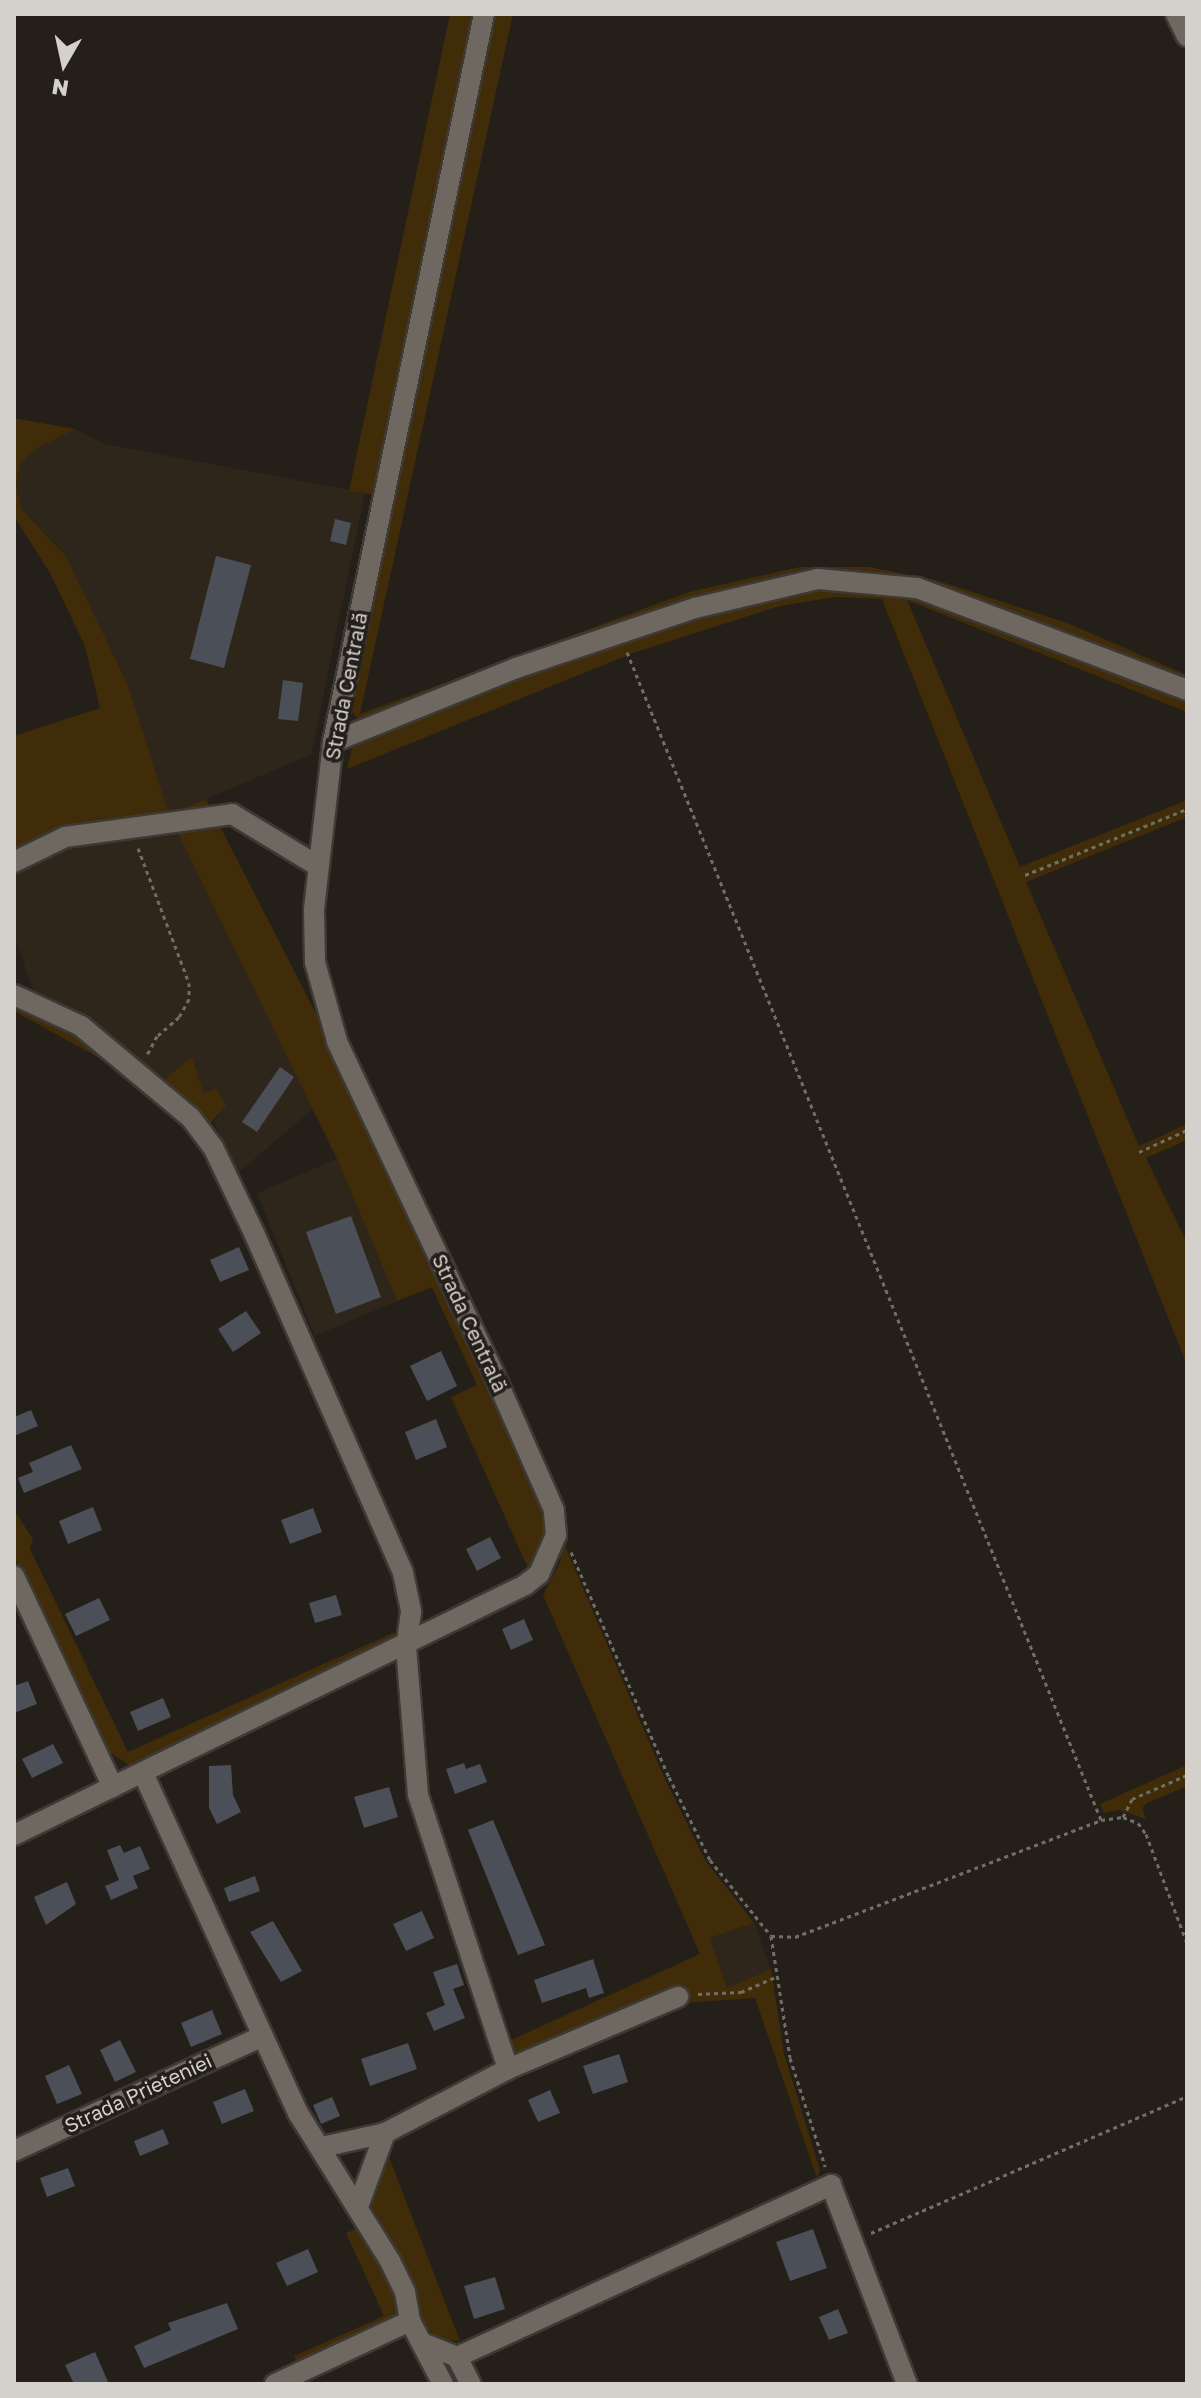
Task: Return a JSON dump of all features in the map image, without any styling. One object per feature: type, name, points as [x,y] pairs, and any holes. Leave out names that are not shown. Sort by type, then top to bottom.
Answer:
[{"type":"street","name":"Strada Centrală","points":[[14,1835],[406,1646],[539,1574],[556,1535],[554,1510],[337,1041],[315,962],[318,866],[333,742],[484,14]]},
{"type":"street","points":[[1176,14],[1187,37]]},
{"type":"street","points":[[333,742],[501,674],[620,633],[790,584],[881,582],[976,608],[1187,690]]},
{"type":"street","points":[[14,862],[65,837],[232,814],[318,866]]},
{"type":"street","points":[[14,995],[81,1026],[202,1131],[254,1233],[403,1573],[411,1612],[406,1646],[418,1795],[508,2069]]},
{"type":"street","points":[[14,1576],[113,1787]]},
{"type":"street","points":[[143,1773],[298,2113],[359,2204],[405,2292],[410,2321],[425,2344],[443,2384]]},
{"type":"street","points":[[322,2147],[385,2133],[508,2069],[678,1997]]},
{"type":"street","name":"Strada Prieteniei","points":[[14,2151],[263,2036]]},
{"type":"street","points":[[359,2204],[385,2133]]},
{"type":"street","points":[[457,2357],[831,2185],[907,2384]]},
{"type":"street","points":[[275,2384],[410,2321]]},
{"type":"street","points":[[425,2344],[457,2357],[471,2384]]},
{"type":"path","points":[[620,633],[1101,1820]]},
{"type":"path","points":[[1025,875],[1187,809]]},
{"type":"path","points":[[129,826],[189,983],[189,999],[157,1036],[143,1078]]},
{"type":"path","points":[[1139,1152],[1187,1130]]},
{"type":"path","points":[[566,1539],[669,1777],[710,1860],[771,1936],[790,2058],[831,2185]]},
{"type":"path","points":[[1123,1817],[1132,1799],[1187,1775]]},
{"type":"path","points":[[771,1936],[795,1937],[1101,1820],[1123,1817],[1138,1823],[1146,1834],[1187,1943]]},
{"type":"path","points":[[678,1997],[741,1992],[778,1976]]},
{"type":"path","points":[[852,2241],[1187,2096]]},
{"type":"shaded area","points":[[450,14],[474,14],[375,495],[349,491]]},
{"type":"shaded area","points":[[496,14],[513,14],[360,714],[689,592],[800,567],[870,567],[939,581],[1067,623],[1187,675],[1187,683],[987,604],[908,581],[848,573],[452,686],[359,720],[351,711]]},
{"type":"shaded area","points":[[14,418],[75,429],[37,448],[20,464],[16,486],[22,510],[66,556],[128,685],[169,814],[206,799],[326,1033],[544,1509],[547,1528],[541,1551],[528,1568],[451,1397],[477,1385],[432,1287],[397,1301],[337,1159],[169,815],[14,857],[14,736],[100,708],[85,646],[50,573],[14,516]]},
{"type":"shaded area","points":[[75,429],[105,444],[365,493],[311,755],[169,814],[128,685],[66,556],[22,510],[16,486],[20,464],[37,448]]},
{"type":"shaded area","points":[[810,587],[903,591],[1187,697],[1187,712],[907,600],[1020,867],[1187,800],[1187,817],[1026,882],[1139,1146],[1187,1124],[1187,1140],[1146,1158],[1187,1243],[1187,1365],[882,599],[835,597],[780,606],[633,653],[347,769],[354,740],[400,717],[696,613]]},
{"type":"shaded area","points":[[174,825],[313,1109],[238,1173],[214,1122],[225,1106],[204,1094],[192,1058],[159,1084],[37,1001],[14,935],[14,868],[67,840]]},
{"type":"shaded area","points":[[14,1000],[79,1030],[112,1065],[14,1011]]},
{"type":"shaded area","points":[[192,1057],[204,1094],[216,1088],[226,1106],[207,1127],[159,1084]]},
{"type":"shaded area","points":[[337,1159],[397,1301],[315,1336],[257,1193]]},
{"type":"shaded area","points":[[14,1510],[33,1539],[30,1549],[128,1752],[395,1632],[393,1640],[129,1765],[108,1751],[14,1556]]},
{"type":"shaded area","points":[[562,1539],[665,1779],[705,1860],[754,1923],[710,1938],[727,1988],[771,1969],[784,2054],[820,2170],[817,2178],[755,1998],[683,2003],[516,2061],[511,2040],[700,1954],[543,1595],[560,1562]]},
{"type":"shaded area","points":[[1187,1765],[1187,1786],[1147,1803],[1142,1808],[1146,1819],[1119,1810],[1104,1813],[1100,1804]]},
{"type":"shaded area","points":[[754,1923],[771,1969],[727,1988],[710,1938]]},
{"type":"shaded area","points":[[389,2157],[460,2341],[438,2339],[425,2326],[371,2212],[373,2182]]},
{"type":"shaded area","points":[[364,2226],[400,2297],[400,2309],[394,2320],[298,2364],[294,2356],[384,2316],[346,2233]]},
{"type":"building","points":[[335,519],[351,523],[346,545],[330,541]]},
{"type":"building","points":[[216,556],[251,565],[224,668],[190,659]]},
{"type":"building","points":[[283,680],[303,683],[298,721],[278,719]]},
{"type":"building","points":[[280,1067],[294,1077],[257,1132],[242,1122]]},
{"type":"building","points":[[351,1216],[381,1297],[336,1314],[306,1232]]},
{"type":"building","points":[[239,1247],[249,1270],[220,1282],[210,1260]]},
{"type":"building","points":[[246,1311],[261,1333],[233,1352],[218,1329]]},
{"type":"building","points":[[441,1351],[457,1386],[427,1401],[410,1366]]},
{"type":"building","points":[[31,1410],[38,1426],[14,1436],[14,1417]]},
{"type":"building","points":[[436,1419],[447,1447],[416,1460],[405,1432]]},
{"type":"building","points":[[71,1445],[82,1469],[24,1493],[18,1478],[33,1472],[29,1463]]},
{"type":"building","points":[[93,1507],[102,1530],[68,1544],[59,1521]]},
{"type":"building","points":[[313,1508],[322,1532],[290,1544],[281,1520]]},
{"type":"building","points":[[490,1537],[501,1558],[477,1571],[466,1549]]},
{"type":"building","points":[[336,1595],[342,1615],[315,1623],[309,1603]]},
{"type":"building","points":[[99,1598],[110,1620],[76,1636],[65,1614]]},
{"type":"building","points":[[524,1619],[533,1640],[511,1650],[502,1629]]},
{"type":"building","points":[[28,1681],[37,1704],[14,1713],[14,1686]]},
{"type":"building","points":[[163,1698],[171,1717],[138,1731],[130,1712]]},
{"type":"building","points":[[53,1744],[63,1763],[32,1778],[22,1759]]},
{"type":"building","points":[[464,1763],[466,1769],[480,1764],[487,1782],[455,1794],[446,1769]]},
{"type":"building","points":[[231,1765],[233,1795],[241,1812],[217,1824],[209,1808],[209,1766]]},
{"type":"building","points":[[389,1787],[398,1817],[364,1828],[354,1797]]},
{"type":"building","points":[[493,1820],[545,1945],[518,1955],[468,1830]]},
{"type":"building","points":[[120,1845],[124,1853],[140,1846],[150,1869],[133,1876],[138,1888],[111,1900],[105,1886],[119,1880],[107,1850]]},
{"type":"building","points":[[255,1876],[260,1891],[229,1902],[224,1888]]},
{"type":"building","points":[[67,1882],[76,1904],[46,1925],[34,1897]]},
{"type":"building","points":[[422,1911],[434,1938],[406,1951],[393,1924]]},
{"type":"building","points":[[273,1921],[302,1971],[281,1982],[250,1932]]},
{"type":"building","points":[[593,1959],[604,1993],[589,1998],[586,1988],[542,2003],[534,1980]]},
{"type":"building","points":[[457,1964],[464,1985],[453,1989],[465,2018],[434,2031],[426,2013],[445,2005],[433,1972]]},
{"type":"building","points":[[212,2010],[222,2034],[191,2047],[181,2023]]},
{"type":"building","points":[[120,2040],[136,2072],[115,2082],[100,2050]]},
{"type":"building","points":[[408,2043],[417,2069],[370,2086],[361,2059]]},
{"type":"building","points":[[619,2054],[628,2082],[593,2094],[583,2066]]},
{"type":"building","points":[[69,2065],[82,2094],[57,2104],[45,2076]]},
{"type":"building","points":[[245,2089],[254,2111],[222,2124],[213,2102]]},
{"type":"building","points":[[550,2090],[560,2113],[538,2122],[528,2100]]},
{"type":"building","points":[[332,2097],[340,2116],[321,2124],[313,2105]]},
{"type":"building","points":[[163,2129],[169,2144],[140,2156],[134,2141]]},
{"type":"building","points":[[68,2168],[75,2186],[47,2197],[40,2178]]},
{"type":"building","points":[[813,2229],[827,2268],[790,2281],[776,2242]]},
{"type":"building","points":[[308,2249],[318,2272],[287,2286],[276,2263]]},
{"type":"building","points":[[495,2277],[505,2309],[474,2319],[464,2286]]},
{"type":"building","points":[[227,2303],[238,2329],[144,2368],[134,2346],[171,2330],[168,2323]]},
{"type":"building","points":[[838,2309],[848,2333],[829,2340],[819,2317]]},
{"type":"building","points":[[95,2352],[109,2384],[74,2384],[65,2365]]}]
